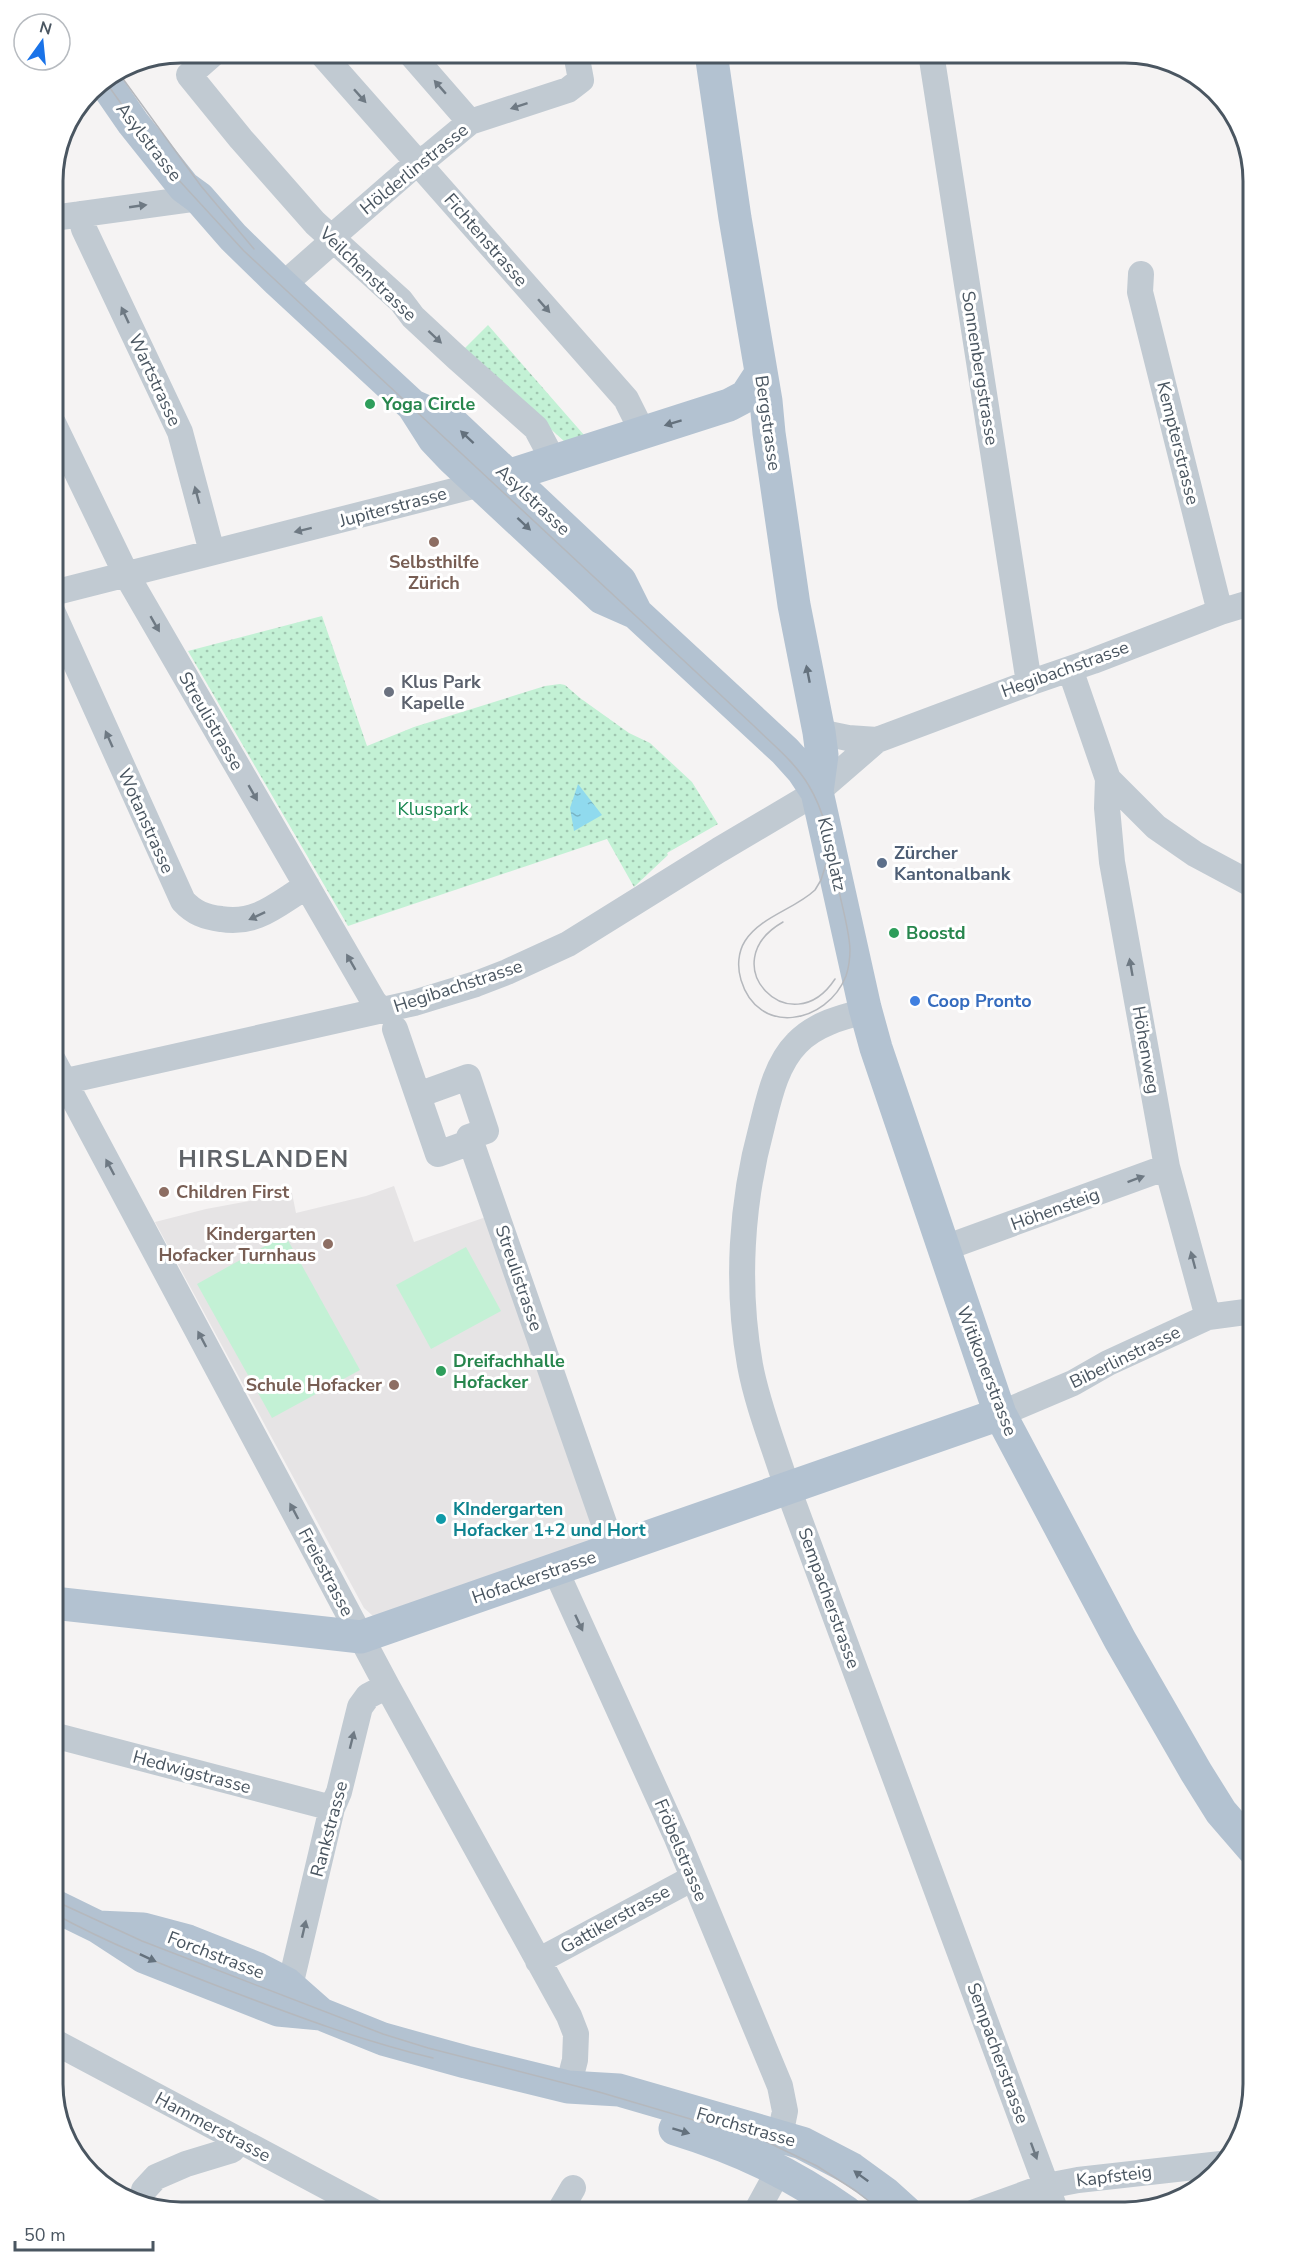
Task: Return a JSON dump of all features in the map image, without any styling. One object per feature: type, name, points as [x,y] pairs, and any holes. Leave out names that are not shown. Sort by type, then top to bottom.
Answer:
[{"type":"main road","name":"Bergstrasse","points":[[712,63],[795,605],[819,732],[822,755],[817,792]]},
{"type":"main road","name":"Asylstrasse","points":[[121,80],[193,182],[199,198]]},
{"type":"main road","name":"Asylstrasse","points":[[109,88],[166,166],[184,187],[199,198],[233,237],[413,406],[452,423],[495,480],[620,581],[636,613],[780,746],[817,792]]},
{"type":"main road","name":"Jupiterstrasse","points":[[495,480],[729,405],[746,396],[761,373]]},
{"type":"main road","points":[[729,405],[749,416],[769,433]]},
{"type":"main road","name":"Klusplatz","points":[[817,792],[845,917]]},
{"type":"main road","name":"Witikonerstrasse","points":[[845,917],[876,1048],[942,1249],[1000,1414],[1120,1640],[1221,1812],[1243,1837]]},
{"type":"main road","name":"Hofackerstrasse","points":[[63,1604],[361,1637],[1000,1414]]},
{"type":"main road","name":"Forchstrasse","points":[[63,1910],[98,1927],[144,1957],[273,2008],[321,2014],[390,2041],[568,2087],[619,2090],[802,2143],[838,2161],[895,2202]]},
{"type":"main road","name":"Forchstrasse","points":[[98,1927],[136,1928],[188,1941],[256,1968],[290,1986],[321,2014]]},
{"type":"main road","name":"Forchstrasse","points":[[568,2087],[613,2111],[723,2144],[778,2170],[830,2202]]},
{"type":"street","name":"Veilchenstrasse","points":[[202,63],[189,75],[300,207],[400,301],[430,333],[536,428],[554,462]]},
{"type":"street","name":"Fichtenstrasse","points":[[331,63],[626,399],[643,433]]},
{"type":"street","points":[[419,63],[470,122]]},
{"type":"street","name":"Hölderlinstrasse","points":[[284,285],[418,162],[429,156],[470,122],[568,90],[581,80],[578,63]]},
{"type":"street","name":"Sonnenbergstrasse","points":[[933,63],[1029,683]]},
{"type":"street","points":[[63,217],[199,198]]},
{"type":"street","name":"Wartstrasse","points":[[80,214],[84,229],[180,432],[212,552]]},
{"type":"street","name":"Kempterstrasse","points":[[1141,274],[1140,292],[1220,612]]},
{"type":"street","name":"Streulistrasse","points":[[63,444],[126,574],[374,1002],[388,1020],[418,1095],[438,1154],[471,1142],[614,1549]]},
{"type":"street","name":"Jupiterstrasse","points":[[63,590],[495,480]]},
{"type":"street","name":"Hegibachstrasse","points":[[63,1074],[388,1020],[568,944],[817,792],[877,740],[1243,605]]},
{"type":"street","name":"Wotanstrasse","points":[[63,635],[179,893],[190,908],[209,918],[235,922],[248,920],[307,886]]},
{"type":"street","points":[[1070,669],[1108,779],[1156,827],[1195,854],[1243,879]]},
{"type":"street","name":"Hegibachstrasse","points":[[819,732],[848,738],[877,740]]},
{"type":"street","name":"Höhenweg","points":[[1108,779],[1107,808],[1112,862],[1167,1167],[1208,1317]]},
{"type":"street","name":"Sempacherstrasse","points":[[866,1011],[827,1023],[801,1038],[790,1050],[774,1086],[758,1141],[747,1194],[742,1259],[746,1332],[751,1366],[762,1410],[788,1489],[1053,2202]]},
{"type":"street","points":[[418,1095],[468,1077],[486,1131],[469,1137],[471,1142]]},
{"type":"street","name":"Freiestrasse","points":[[63,1086],[576,2034],[575,2060],[568,2087]]},
{"type":"street","name":"Höhensteig","points":[[942,1249],[1167,1167]]},
{"type":"street","name":"Biberlinstrasse","points":[[1000,1414],[1073,1383],[1108,1363],[1208,1317],[1243,1312]]},
{"type":"street","name":"Fröbelstrasse","points":[[555,1569],[645,1765],[783,2095],[785,2111],[780,2136]]},
{"type":"street","name":"Rankstrasse","points":[[290,1986],[332,1808],[339,1792],[360,1707],[368,1696],[387,1686]]},
{"type":"street","name":"Hedwigstrasse","points":[[63,1738],[332,1808]]},
{"type":"street","name":"Gattikerstrasse","points":[[538,1961],[693,1878]]},
{"type":"street","name":"Hammerstrasse","points":[[63,2047],[355,2202]]},
{"type":"street","points":[[144,2190],[156,2177],[186,2164],[232,2150],[238,2141]]},
{"type":"street","name":"Kapfsteig","points":[[1003,2202],[1047,2186],[1078,2180],[1211,2165]]},
{"type":"street","points":[[761,2202],[778,2170]]},
{"type":"street","points":[[565,2202],[573,2188]]},
{"type":"shaded area","name":"Schule Hofacker","points":[[394,1186],[414,1242],[486,1217],[595,1532],[591,1541],[373,1616],[364,1608],[155,1222],[206,1209],[292,1193],[296,1213],[366,1196]]},
{"type":"green space","points":[[488,325],[584,435],[565,442],[463,350]]},
{"type":"green space","name":"Kluspark","points":[[322,616],[367,746],[414,727],[545,686],[565,685],[629,733],[650,743],[692,782],[718,824],[667,853],[668,855],[634,887],[607,839],[348,926],[188,651]]},
{"type":"green space","points":[[285,1235],[360,1370],[272,1418],[197,1284]]},
{"type":"green space","points":[[466,1247],[501,1311],[431,1349],[396,1285]]},
{"type":"water","points":[[578,784],[602,815],[574,831],[570,808]]},
{"type":"tram line","points":[[123,79],[201,186],[254,249]]},
{"type":"tram line","points":[[109,87],[164,164],[244,251],[754,726],[804,778],[821,811],[828,837],[848,935],[850,959],[846,976],[837,992],[824,1005],[809,1013],[793,1017],[777,1016],[762,1010],[750,998],[740,975],[741,950],[745,941],[759,926],[815,890],[826,864]]},
{"type":"tram line","points":[[783,922],[763,939],[755,958],[756,976],[766,991],[780,1001],[798,1004],[817,997],[835,979]]},
{"type":"tram line","points":[[63,1905],[142,1941],[383,2034],[428,2048],[599,2092],[765,2141],[817,2166],[870,2202]]},
{"type":"tram line","points":[[63,1918],[117,1945],[228,1990],[355,2036],[433,2058]]},
{"type":"place","name":"Yoga Circle","points":[[370,404]]},
{"type":"place","name":"Selbsthilfe Zürich","points":[[434,542]]},
{"type":"place","name":"Klus Park Kapelle","points":[[389,692]]},
{"type":"place","name":"Zürcher Kantonalbank","points":[[882,863]]},
{"type":"place","name":"Boostd","points":[[894,933]]},
{"type":"place","name":"Coop Pronto","points":[[915,1001]]},
{"type":"place","name":"Children First","points":[[164,1192]]},
{"type":"place","name":"Kindergarten Hofacker Turnhaus","points":[[328,1244]]},
{"type":"place","name":"Dreifachhalle Hofacker","points":[[441,1371]]},
{"type":"place","name":"Schule Hofacker","points":[[394,1385]]},
{"type":"place","name":"KIndergarten Hofacker 1+2 und Hort","points":[[441,1519]]},
{"type":"district","name":"HIRSLANDEN","points":[[264,1159]]}]
